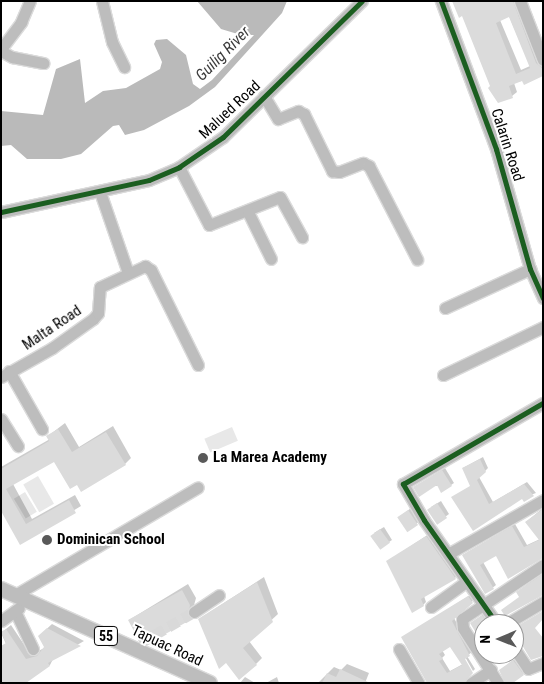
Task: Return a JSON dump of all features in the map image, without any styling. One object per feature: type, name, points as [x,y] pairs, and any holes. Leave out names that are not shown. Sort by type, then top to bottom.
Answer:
[{"type":"main road","name":"Tapuac Road","points":[[1,589],[138,645],[210,683]]},
{"type":"street","points":[[30,1],[21,22],[1,50],[12,57],[43,63]]},
{"type":"street","points":[[102,1],[112,42],[124,66]]},
{"type":"street","name":"Malued Road","points":[[1,212],[149,180],[179,167],[223,137],[362,1]]},
{"type":"street","name":"Calarin Road","points":[[441,1],[496,149],[530,269],[542,294]]},
{"type":"street","points":[[520,1],[543,60]]},
{"type":"street","points":[[264,96],[278,119],[298,111],[304,114],[332,171],[339,172],[363,163],[369,166],[416,259]]},
{"type":"street","points":[[179,167],[208,224],[214,226],[280,197],[302,237]]},
{"type":"street","points":[[100,192],[128,273],[149,267],[198,365]]},
{"type":"street","points":[[248,212],[270,259]]},
{"type":"street","points":[[445,308],[530,269]]},
{"type":"street","name":"Malta Road","points":[[5,374],[52,348],[93,319],[98,313],[98,290],[128,273]]},
{"type":"street","points":[[443,374],[543,327]]},
{"type":"street","points":[[5,374],[42,429]]},
{"type":"street","points":[[490,614],[424,520],[404,482],[543,403]]},
{"type":"street","points":[[1,419],[18,446]]},
{"type":"street","points":[[15,596],[198,487]]},
{"type":"street","points":[[448,554],[543,500]]},
{"type":"street","points":[[498,683],[462,622],[464,616],[543,565]]},
{"type":"street","points":[[430,606],[467,581]]},
{"type":"street","points":[[194,612],[219,595]]},
{"type":"street","points":[[1,621],[29,602]]},
{"type":"street","points":[[523,614],[543,602]]},
{"type":"street","points":[[15,611],[33,649]]},
{"type":"street","points":[[399,649],[419,683]]},
{"type":"street","points":[[524,663],[528,669],[543,663]]},
{"type":"street","points":[[471,683],[491,670]]},
{"type":"shaded area","points":[[197,1],[287,1],[282,13],[215,87],[189,106],[144,130],[125,135],[119,125],[113,126],[81,154],[61,159],[27,159],[11,145],[1,146],[1,111],[43,115],[56,69],[80,59],[85,103],[103,91],[126,88],[160,69],[162,62],[154,44],[156,40],[167,39],[186,55],[193,84],[200,89],[212,80],[254,35],[241,35],[221,29]]},
{"type":"shaded area","points":[[232,427],[238,441],[210,453],[204,439]]},
{"type":"shaded area","points":[[38,476],[54,504],[39,512],[23,484]]},
{"type":"shaded area","points":[[25,492],[37,512],[26,518],[14,499]]},
{"type":"building","points":[[452,1],[513,1],[536,63],[543,69],[543,76],[524,85],[522,81],[509,86],[513,98],[498,103],[488,88],[490,86],[462,16],[459,18]],"holes":[[[509,17],[530,68],[516,74],[496,23]]]},
{"type":"building","points":[[58,429],[72,452],[106,432],[126,465],[81,492],[77,485],[70,489],[54,462],[6,489],[26,524],[69,500],[76,513],[20,545],[1,511],[1,469],[49,441],[46,436]]},
{"type":"building","points":[[480,459],[486,472],[477,480],[489,504],[524,484],[534,496],[524,502],[522,499],[473,531],[451,497],[470,486],[462,468]]},
{"type":"building","points":[[442,470],[452,486],[441,493],[437,485],[419,497],[413,487]]},
{"type":"building","points":[[437,503],[447,518],[437,525],[427,510]]},
{"type":"building","points":[[543,509],[543,558],[508,579],[496,556],[480,565],[494,589],[485,594],[462,555],[512,526],[524,547],[539,540],[525,522]]},
{"type":"building","points":[[408,510],[418,525],[407,532],[397,517]]},
{"type":"building","points":[[380,529],[390,543],[380,550],[370,536]]},
{"type":"building","points":[[426,536],[456,579],[421,599],[424,606],[412,613],[386,561]]},
{"type":"building","points":[[543,574],[543,595],[509,614],[504,614],[501,610],[519,597],[516,592]]},
{"type":"building","points":[[257,582],[273,622],[243,648],[257,665],[239,680],[226,663],[219,669],[198,619]]},
{"type":"building","points":[[182,590],[190,605],[188,616],[192,619],[146,645],[140,642],[128,620]]},
{"type":"building","points":[[468,596],[473,603],[452,621],[470,656],[465,659],[473,673],[464,683],[427,683],[401,637]],"holes":[[[450,647],[462,665],[447,673],[439,661],[443,659],[439,654]]]},
{"type":"building","points":[[543,611],[543,619],[535,628],[543,638],[543,656],[531,660],[524,648],[524,622]]},
{"type":"building","points":[[474,620],[474,630],[470,623]]},
{"type":"building","points":[[47,628],[81,646],[48,663],[50,666],[26,683],[1,683],[1,646],[6,643],[1,632],[6,629],[26,659],[37,656],[44,647],[38,636]]},
{"type":"building","points":[[507,664],[516,664],[524,675],[513,683],[505,683],[499,670]]},
{"type":"building","points":[[340,669],[370,683],[322,683],[327,673],[336,677]]},
{"type":"tunnel","points":[[140,643],[194,612]]},
{"type":"cycle path","points":[[1,212],[149,180],[179,167],[223,137],[362,1]]},
{"type":"cycle path","points":[[441,1],[496,149],[530,269],[543,298]]},
{"type":"cycle path","points":[[490,614],[424,520],[403,484],[543,403]]},
{"type":"place","name":"La Marea Academy","points":[[203,458]]},
{"type":"place","name":"Dominican School","points":[[47,540]]},
{"type":"water label","name":"Guilig River","points":[[223,54]]}]
